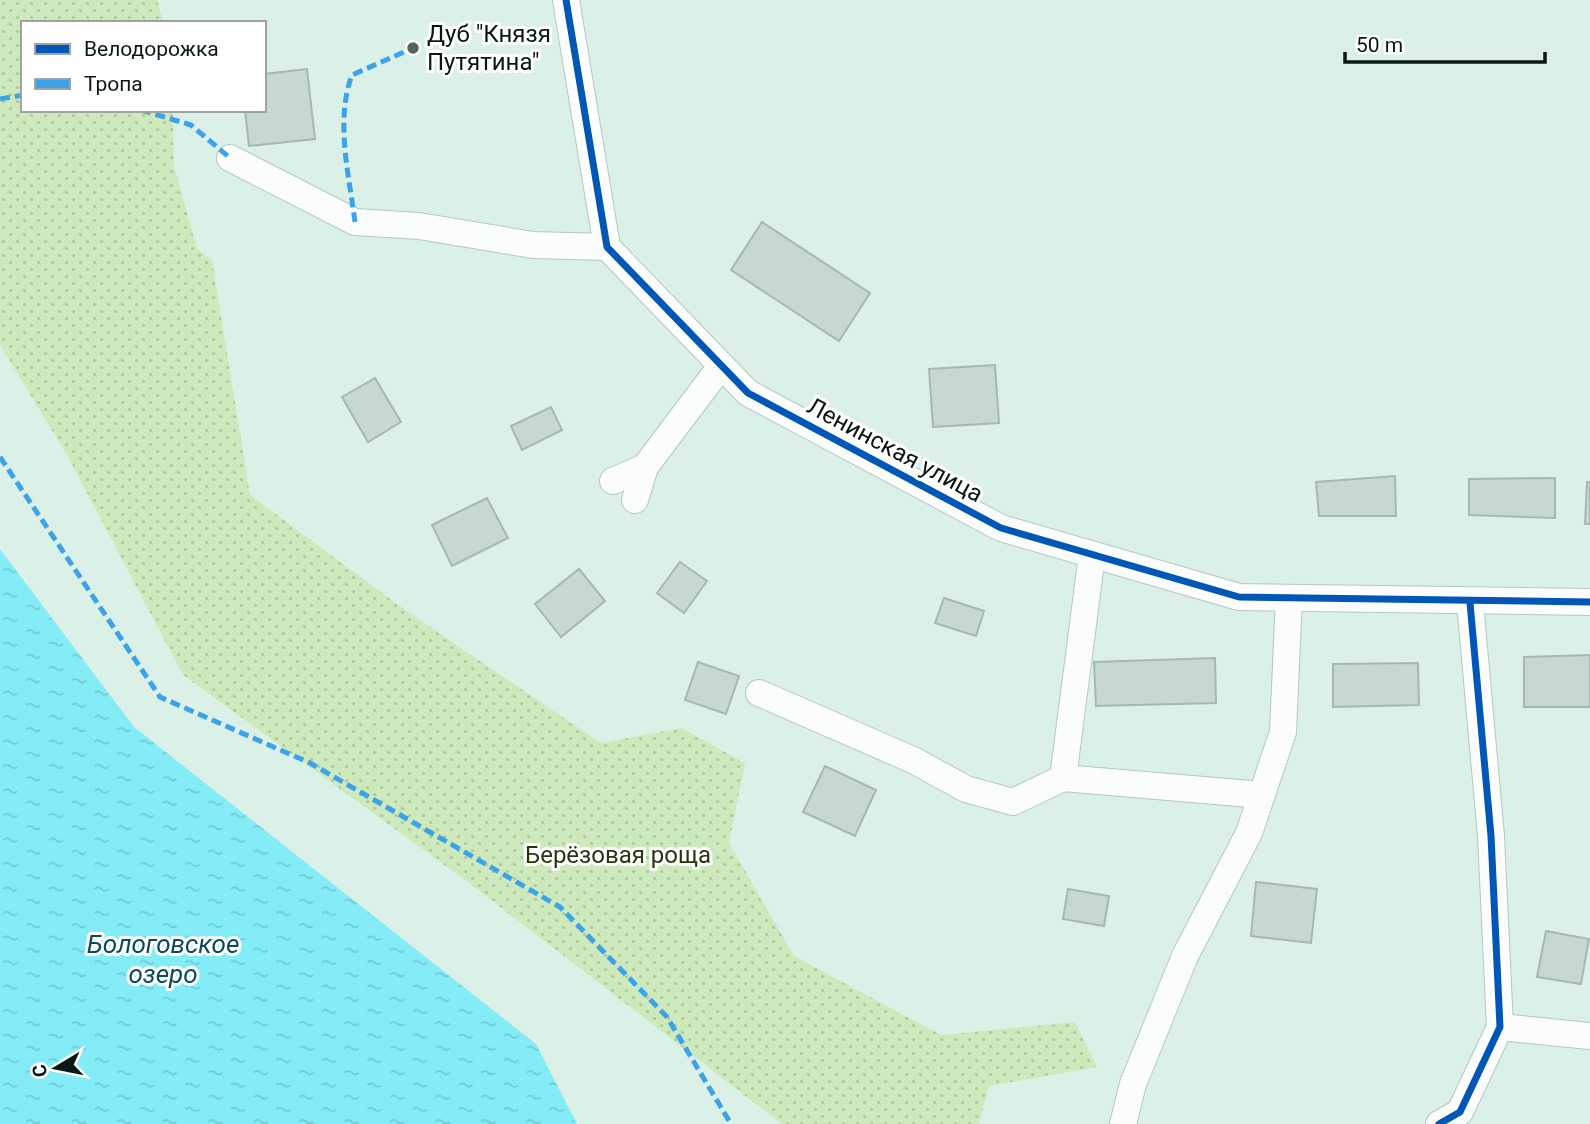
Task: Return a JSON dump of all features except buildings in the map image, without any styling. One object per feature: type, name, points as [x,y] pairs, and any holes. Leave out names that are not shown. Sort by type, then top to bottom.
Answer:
[{"type":"street","points":[[230,159],[355,222],[419,226],[533,246],[607,247],[566,0]]},
{"type":"street","name":"Ленинская улица","points":[[607,247],[748,393],[1001,528],[1239,597],[1590,603]]},
{"type":"street","points":[[635,500],[645,467],[721,366]]},
{"type":"street","points":[[613,481],[645,467]]},
{"type":"street","points":[[1063,778],[1092,555]]},
{"type":"street","points":[[1123,1124],[1133,1084],[1185,956],[1249,833],[1283,732],[1289,598]]},
{"type":"street","points":[[1439,1124],[1460,1112],[1500,1027],[1491,836],[1470,603]]},
{"type":"street","points":[[759,692],[913,760],[966,789],[1013,802],[1063,778],[1262,795]]},
{"type":"street","points":[[1500,1027],[1590,1036]]},
{"type":"green space","name":"Берёзовая роща","points":[[0,0],[157,0],[163,21],[21,21],[21,112],[173,112],[174,165],[197,249],[212,260],[250,495],[408,612],[601,743],[681,728],[745,763],[729,843],[794,956],[941,1035],[1075,1022],[1097,1067],[989,1086],[979,1124],[782,1124],[465,880],[183,675],[67,455],[0,345]]},
{"type":"water","name":"Бологовское озеро","points":[[0,549],[134,727],[536,1044],[577,1124],[0,1124]]},
{"type":"marked path","points":[[355,222],[344,129],[344,110],[352,75],[413,48]]},
{"type":"marked path","points":[[0,99],[21,95]]},
{"type":"marked path","points":[[148,112],[191,125],[230,158]]},
{"type":"marked path","points":[[0,457],[160,697],[310,763],[560,907],[667,1017],[731,1124]]},
{"type":"cycle path","points":[[566,0],[607,247],[748,393],[1001,528],[1239,597],[1590,602]]},
{"type":"cycle path","points":[[1439,1124],[1460,1112],[1500,1027],[1491,836],[1470,603]]},
{"type":"place","name":"Дуб \"Князя Путятина\"","points":[[413,48]]}]
